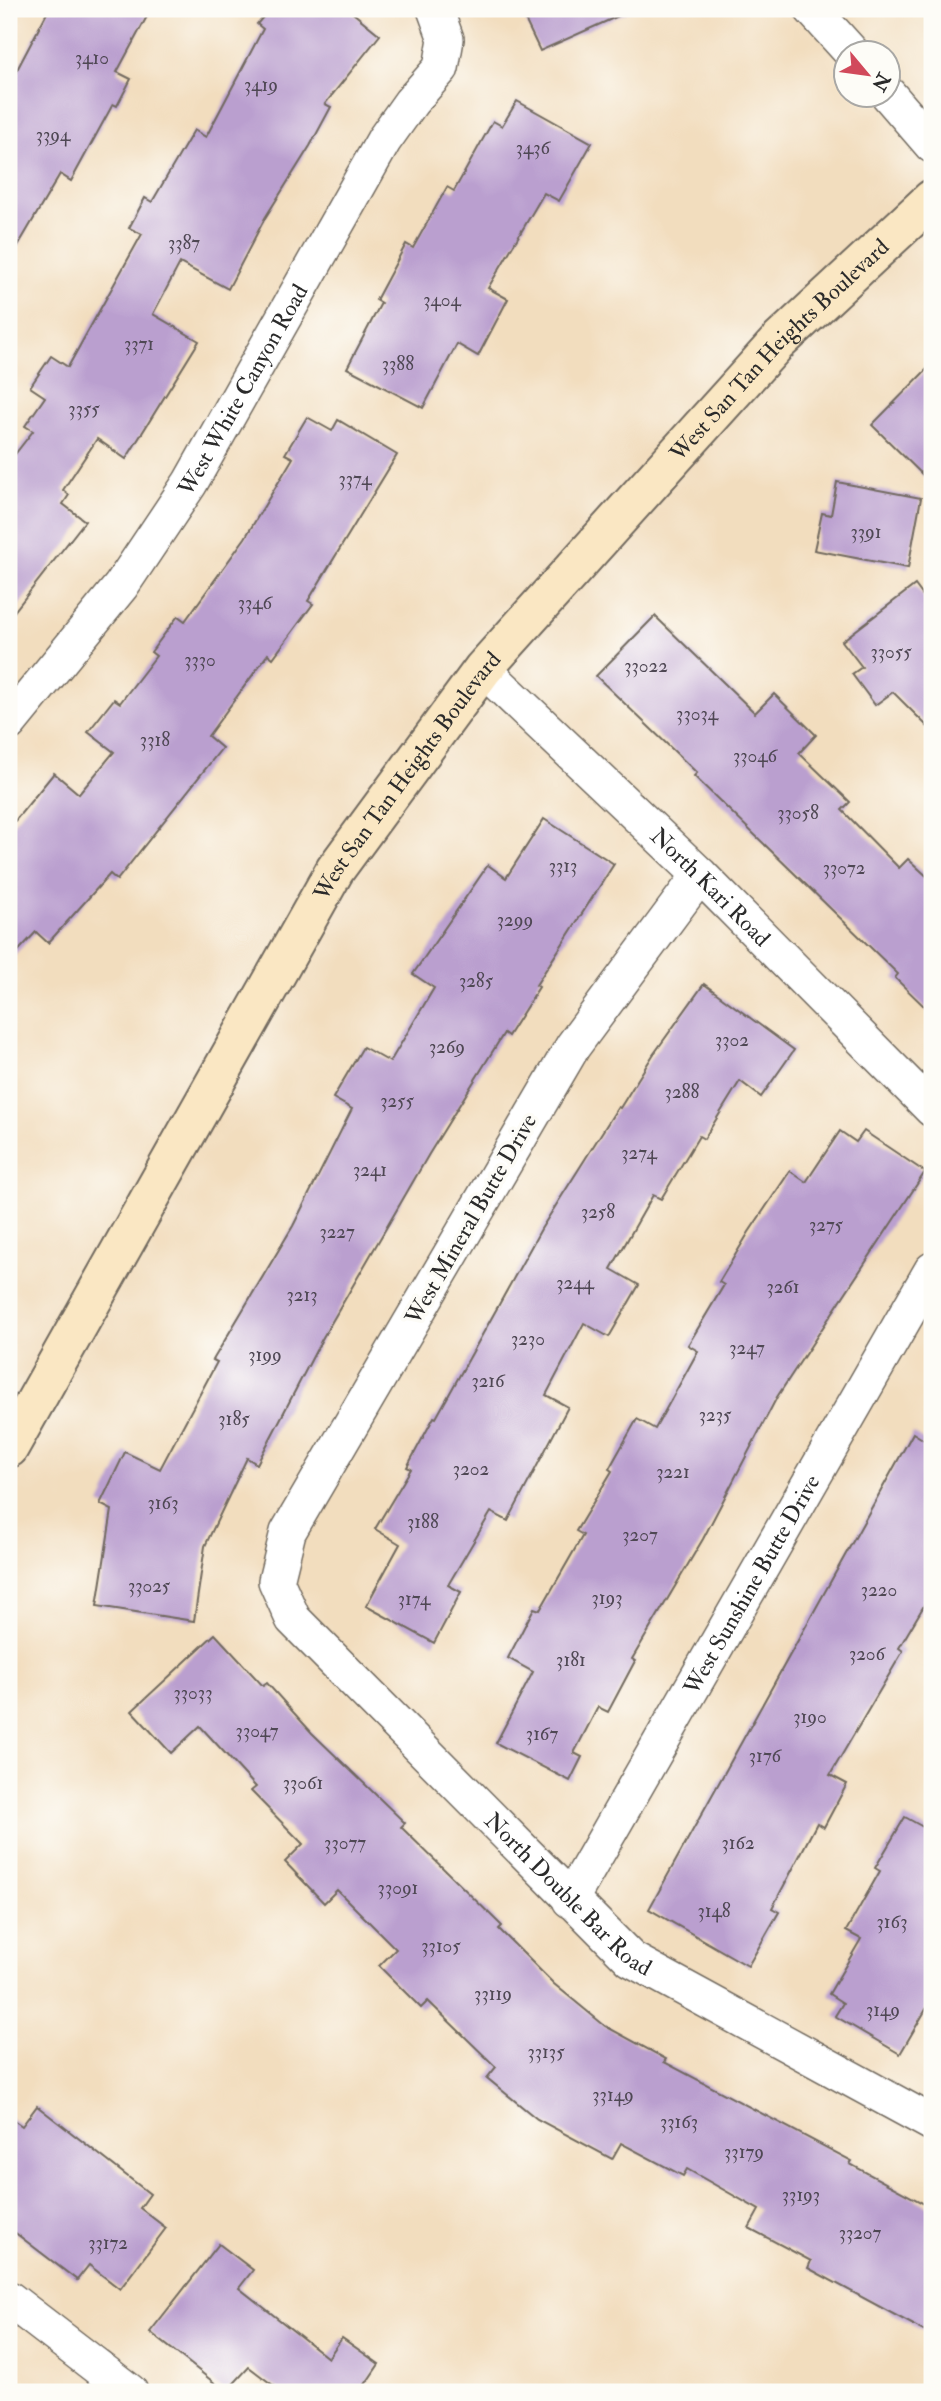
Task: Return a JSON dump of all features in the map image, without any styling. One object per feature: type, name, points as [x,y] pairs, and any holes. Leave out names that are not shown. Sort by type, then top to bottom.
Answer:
[{"type":"street","points":[[812,9],[838,38]]},
{"type":"street","name":"West White Canyon Road","points":[[9,723],[121,586],[191,483],[384,140],[411,102],[441,68],[440,24]]},
{"type":"street","points":[[900,108],[932,145]]},
{"type":"street","name":"West San Tan Heights Boulevard","points":[[9,1448],[335,870],[483,669],[777,343],[932,199]]},
{"type":"street","name":"North Kari Road","points":[[483,669],[700,875],[932,1109]]},
{"type":"street","name":"West Mineral Butte Drive","points":[[276,1581],[288,1532],[573,1046],[700,875]]},
{"type":"street","name":"West Sunshine Butte Drive","points":[[570,1900],[932,1269]]},
{"type":"street","name":"North Double Bar Road","points":[[276,1581],[293,1619],[631,1959],[932,2123]]},
{"type":"street","points":[[9,2299],[130,2392]]},
{"type":"building","points":[[49,9],[151,9],[117,72],[131,79],[117,106],[113,104],[71,181],[60,174],[9,261],[9,85]]},
{"type":"building","points":[[270,9],[348,9],[380,35],[325,104],[331,107],[265,218],[228,289],[180,263],[153,314],[199,341],[126,459],[97,439],[63,490],[69,495],[63,504],[85,521],[9,618],[9,462],[33,431],[25,426],[45,397],[30,387],[51,356],[68,367],[142,234],[129,228],[145,198],[152,202],[194,130],[206,137],[263,29],[257,24]]},
{"type":"building","points":[[520,9],[634,9],[540,51]]},
{"type":"building","points":[[517,101],[592,143],[559,201],[544,193],[488,288],[508,299],[478,356],[457,344],[423,408],[347,368],[381,303],[376,300],[406,244],[413,248],[447,187],[454,191],[493,121],[502,126]]},
{"type":"building","points":[[932,364],[932,484],[872,425]]},
{"type":"building","points":[[307,417],[332,431],[338,420],[397,455],[308,601],[313,604],[273,658],[268,654],[208,736],[222,748],[117,880],[110,874],[48,943],[36,932],[9,961],[9,828],[54,773],[79,794],[114,752],[88,732],[114,699],[120,703],[156,656],[151,652],[178,616],[185,621],[245,538],[293,458],[285,454]]},
{"type":"building","points":[[837,482],[921,498],[908,568],[814,550],[822,513],[831,515]]},
{"type":"building","points":[[915,585],[932,608],[932,731],[893,692],[875,705],[852,674],[862,667],[842,641]]},
{"type":"building","points":[[655,616],[755,713],[774,694],[816,735],[799,753],[850,802],[842,810],[899,868],[908,859],[932,881],[932,1014],[895,978],[898,974],[694,776],[697,773],[596,676]]},
{"type":"building","points":[[544,819],[614,864],[536,985],[539,987],[508,1036],[504,1033],[429,1154],[322,1339],[257,1464],[247,1458],[205,1546],[194,1621],[97,1606],[112,1510],[100,1504],[125,1452],[160,1469],[217,1362],[213,1360],[293,1226],[352,1109],[333,1098],[363,1047],[390,1062],[434,988],[413,974],[488,865],[506,878]]},
{"type":"building","points":[[704,984],[794,1050],[761,1097],[740,1081],[704,1139],[699,1136],[661,1199],[653,1195],[611,1269],[639,1285],[609,1337],[584,1323],[546,1395],[568,1407],[508,1521],[491,1512],[448,1585],[461,1592],[434,1643],[366,1606],[400,1544],[375,1529],[411,1469],[407,1467],[434,1417],[436,1418],[541,1229],[618,1107],[620,1108],[653,1055]]},
{"type":"building","points":[[840,1131],[856,1142],[864,1131],[925,1172],[777,1397],[703,1539],[632,1659],[635,1661],[608,1712],[598,1707],[574,1753],[582,1757],[570,1781],[496,1743],[533,1672],[508,1658],[534,1608],[540,1610],[583,1535],[576,1531],[612,1471],[609,1469],[637,1419],[655,1429],[698,1351],[688,1345],[724,1285],[719,1282],[749,1232],[790,1171],[806,1182]]},
{"type":"building","points":[[913,1433],[932,1445],[932,1592],[899,1648],[903,1651],[830,1775],[847,1784],[824,1827],[817,1823],[772,1908],[779,1912],[748,1966],[649,1909]]},
{"type":"building","points":[[215,1634],[263,1686],[267,1683],[312,1733],[405,1823],[401,1827],[502,1926],[499,1929],[554,1984],[605,2026],[666,2059],[664,2062],[852,2161],[850,2164],[932,2208],[932,2335],[808,2268],[811,2261],[749,2228],[759,2210],[687,2169],[683,2176],[621,2143],[612,2159],[537,2119],[487,2078],[496,2067],[428,2001],[421,2008],[379,1966],[396,1949],[337,1890],[324,1903],[285,1862],[303,1844],[251,1791],[256,1787],[200,1726],[171,1753],[132,1711]]},
{"type":"building","points":[[905,1817],[932,1832],[932,1999],[900,2054],[835,2016],[843,2003],[829,1994],[861,1939],[846,1931],[880,1871],[875,1868]]},
{"type":"building","points":[[37,2106],[150,2194],[140,2208],[166,2228],[120,2289],[89,2265],[77,2280],[9,2228],[9,2117],[22,2126]]},
{"type":"building","points":[[219,2244],[253,2270],[239,2288],[328,2358],[342,2338],[379,2364],[360,2392],[282,2392],[249,2367],[226,2392],[150,2332]]}]
